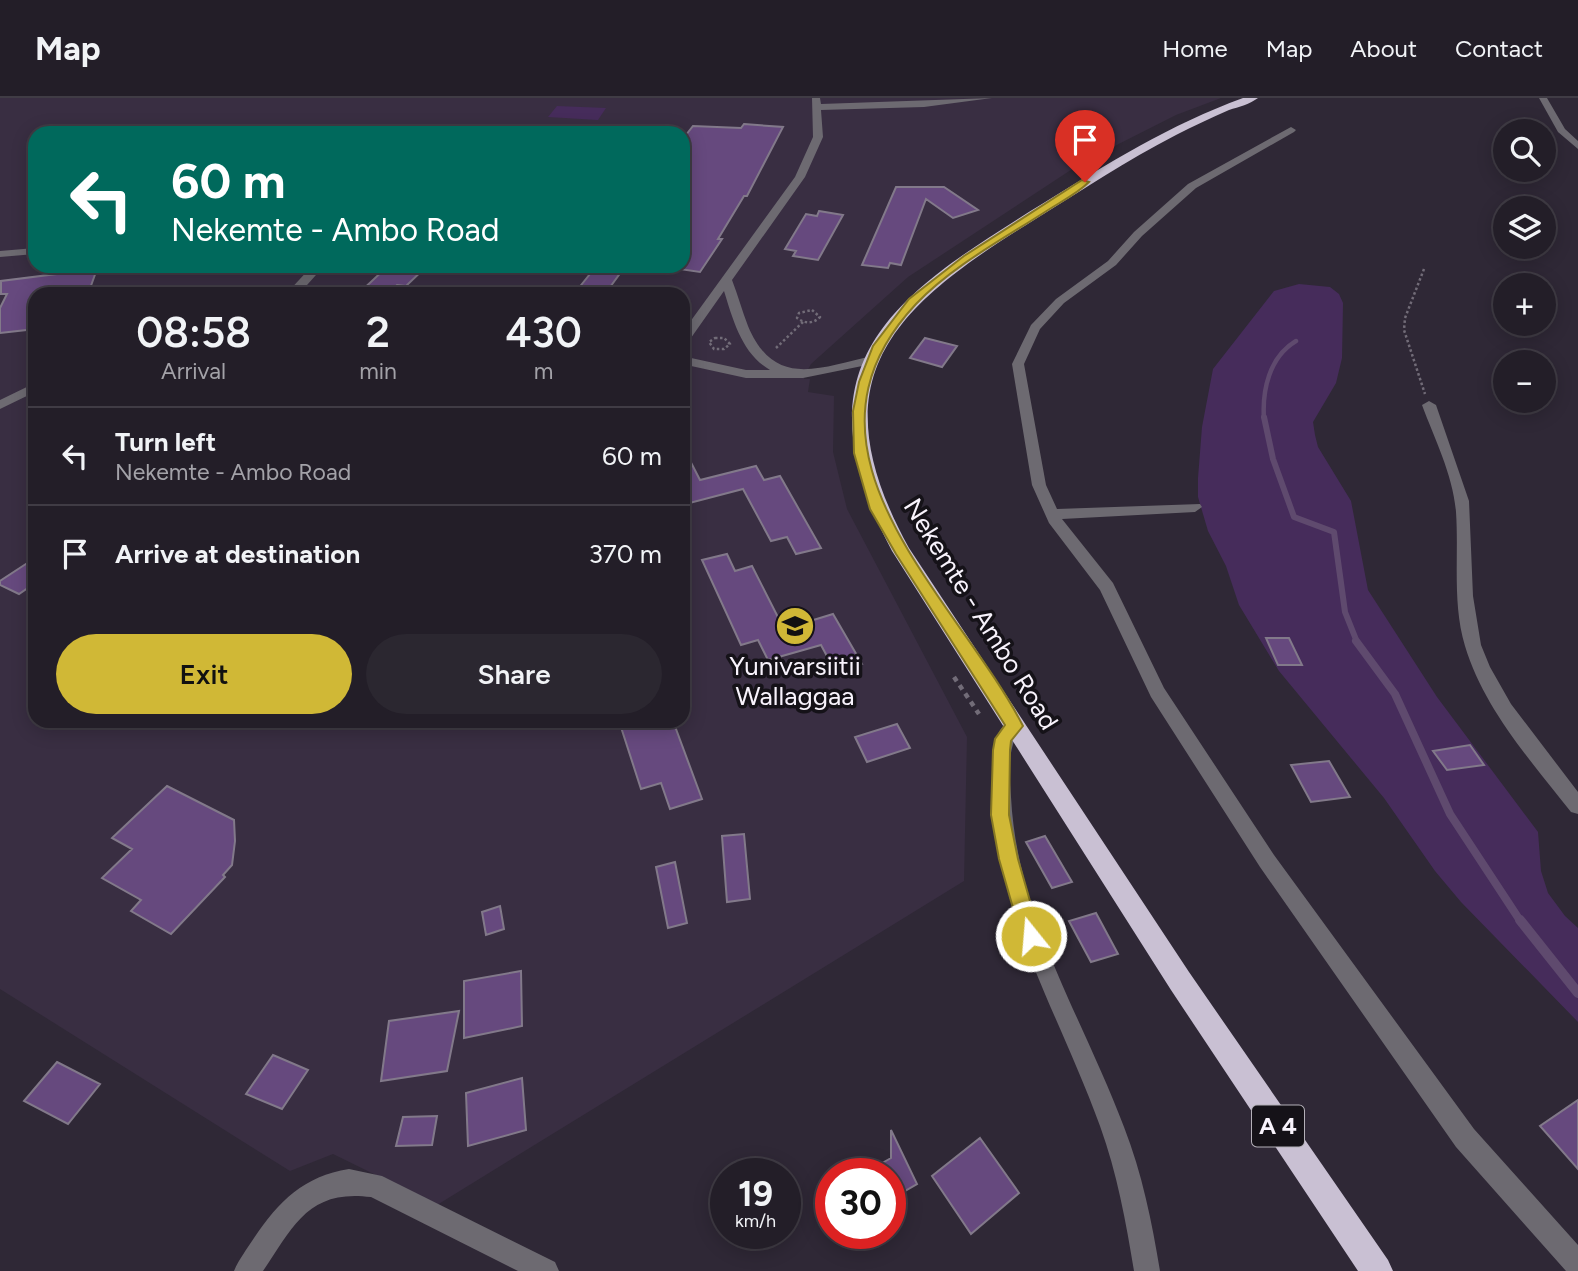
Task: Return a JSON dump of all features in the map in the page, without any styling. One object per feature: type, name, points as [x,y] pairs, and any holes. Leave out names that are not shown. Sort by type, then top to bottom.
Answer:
[{"type":"highway","name":"Nekemte - Ambo Road","points":[[1253,98],[1185,125],[1135,150],[978,250],[938,279],[887,332],[873,360],[864,382],[859,425],[860,453],[877,509],[901,551],[1187,992],[1377,1271]]},
{"type":"street","points":[[690,331],[797,182],[811,155],[818,132],[817,102],[924,104],[988,98]]},
{"type":"street","points":[[1542,98],[1561,130],[1578,146]]},
{"type":"street","points":[[1291,130],[1192,186],[1138,234],[1101,273],[1053,307],[1029,337],[1020,355],[1019,375],[1040,485],[1052,514],[1107,587],[1157,692],[1267,861],[1465,1138],[1578,1265]]},
{"type":"street","points":[[0,254],[28,252]]},
{"type":"street","points":[[301,287],[313,273]]},
{"type":"street","points":[[727,281],[746,337],[764,360],[775,368],[792,374]]},
{"type":"street","points":[[690,362],[747,374],[804,374],[873,360]]},
{"type":"street","points":[[0,405],[28,391]]},
{"type":"street","points":[[1429,405],[1463,509],[1469,621],[1474,649],[1487,677],[1517,725],[1578,806]]},
{"type":"street","points":[[1052,514],[1195,507]]},
{"type":"street","points":[[1014,726],[1003,739],[1002,750],[1000,815],[1009,859],[1042,968],[1103,1103],[1124,1164],[1147,1271]]},
{"type":"street","points":[[247,1271],[272,1233],[303,1198],[320,1187],[340,1180],[355,1180],[373,1185],[546,1271]]},
{"type":"path","points":[[1424,270],[1405,318],[1404,330],[1429,405]]},
{"type":"path","points":[[764,360],[803,322],[814,321],[819,314],[812,310],[799,313],[797,318],[803,322]]},
{"type":"path","points":[[715,338],[724,338],[730,342],[724,349],[711,347],[709,342],[715,338]]},
{"type":"shaded area","name":"Yunivarsiitii Wallaggaa","points":[[0,98],[1221,98],[1176,115],[1083,162],[908,277],[811,364],[805,375],[804,379],[810,379],[808,392],[834,396],[833,452],[847,509],[967,737],[964,881],[437,1205],[333,1154],[290,1171],[0,989]]},
{"type":"shaded area","points":[[557,106],[606,108],[598,120],[548,117]]},
{"type":"shaded area","points":[[1299,284],[1330,287],[1339,294],[1343,303],[1342,358],[1336,383],[1313,422],[1318,447],[1351,501],[1368,590],[1437,697],[1538,832],[1541,871],[1548,893],[1578,928],[1578,1022],[1461,902],[1435,871],[1384,798],[1279,671],[1239,605],[1226,566],[1208,531],[1198,497],[1198,478],[1202,427],[1213,369],[1274,291]]},
{"type":"building","points":[[744,124],[783,127],[747,196],[744,196],[718,239],[722,239],[700,272],[690,271],[690,130],[693,126],[741,128]]},
{"type":"building","points":[[896,187],[944,187],[978,210],[953,218],[926,199],[901,265],[890,263],[888,268],[862,265]]},
{"type":"building","points":[[819,211],[843,215],[818,260],[793,256],[796,251],[785,249],[806,214],[817,216]]},
{"type":"building","points":[[65,273],[96,273],[91,287],[28,287],[28,330],[0,333],[0,308],[7,294],[1,294],[1,281]]},
{"type":"building","points":[[380,273],[420,273],[406,286],[366,287]]},
{"type":"building","points":[[591,273],[620,273],[610,287],[580,287]]},
{"type":"building","points":[[925,338],[957,346],[942,367],[910,358]]},
{"type":"building","points":[[690,461],[700,480],[756,466],[764,480],[780,476],[821,548],[796,554],[787,537],[771,541],[743,489],[690,503]]},
{"type":"building","points":[[727,554],[735,571],[752,566],[784,629],[833,614],[862,664],[836,673],[821,645],[768,660],[758,640],[741,645],[702,560]]},
{"type":"building","points":[[28,563],[28,588],[19,594],[0,585],[0,581]]},
{"type":"building","points":[[1266,638],[1289,638],[1302,665],[1278,665]]},
{"type":"building","points":[[897,724],[910,748],[867,762],[855,737]]},
{"type":"building","points":[[621,728],[676,728],[702,799],[670,809],[661,783],[641,789]]},
{"type":"building","points":[[1470,745],[1484,765],[1447,770],[1433,751]]},
{"type":"building","points":[[1329,761],[1350,797],[1311,802],[1291,765]]},
{"type":"building","points":[[167,786],[234,820],[235,841],[232,865],[223,875],[225,877],[171,934],[131,911],[141,900],[102,878],[132,849],[112,838]]},
{"type":"building","points":[[744,834],[750,899],[727,902],[722,836]]},
{"type":"building","points":[[1045,836],[1072,882],[1052,888],[1026,842]]},
{"type":"building","points":[[675,862],[687,923],[668,928],[656,867]]},
{"type":"building","points":[[500,906],[504,929],[486,935],[482,912]]},
{"type":"building","points":[[1096,913],[1118,954],[1091,962],[1069,921]]},
{"type":"building","points":[[521,971],[522,1026],[464,1038],[464,981]]},
{"type":"building","points":[[459,1011],[447,1071],[381,1081],[389,1021]]},
{"type":"building","points":[[273,1055],[308,1070],[282,1109],[246,1094]]},
{"type":"building","points":[[57,1062],[100,1084],[68,1124],[24,1101]]},
{"type":"building","points":[[522,1078],[526,1130],[468,1146],[466,1093]]},
{"type":"building","points":[[1578,1100],[1578,1169],[1540,1126]]},
{"type":"building","points":[[437,1116],[432,1145],[396,1146],[403,1117]]},
{"type":"building","points":[[891,1130],[904,1158],[891,1158]]},
{"type":"building","points":[[980,1138],[1019,1193],[971,1234],[932,1176]]},
{"type":"building","points":[[906,1161],[917,1184],[906,1190]]},
{"type":"waterway","points":[[1264,417],[1264,397],[1273,365],[1296,341]]},
{"type":"waterway","points":[[1264,417],[1273,459],[1294,517],[1334,532],[1345,612],[1357,642]]},
{"type":"waterway","points":[[1356,641],[1395,694],[1450,814],[1521,922]]},
{"type":"waterway","points":[[1520,920],[1578,993]]},
{"type":"place","name":"Yunivarsiitii Wallaggaa","points":[[795,626]]},
{"type":"route","points":[[1031,936],[1009,859],[1000,815],[1003,739],[1014,726],[901,551],[877,509],[860,453],[859,411],[869,368],[887,332],[902,313],[925,290],[967,258],[1085,182]]}]
